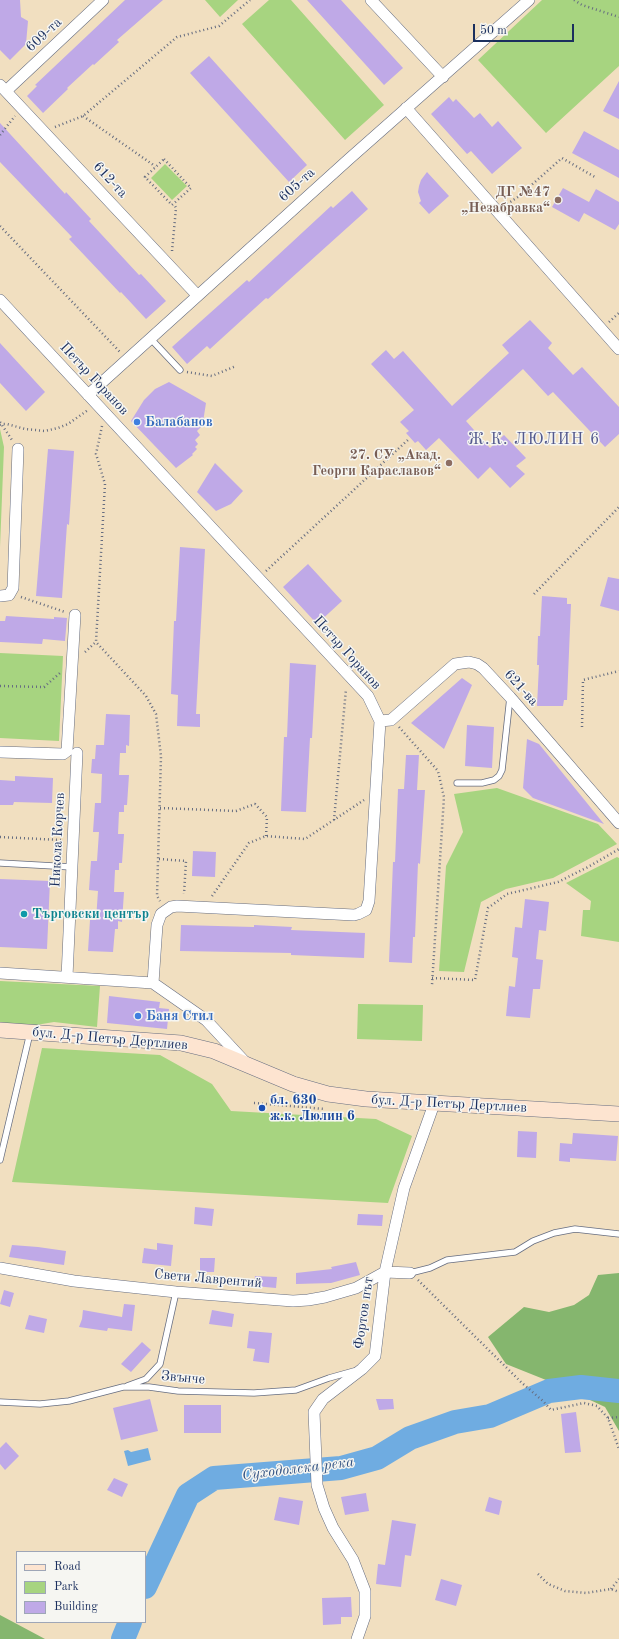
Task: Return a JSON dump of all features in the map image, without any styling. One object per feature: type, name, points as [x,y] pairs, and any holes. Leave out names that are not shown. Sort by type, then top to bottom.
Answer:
[{"type":"main road","name":"бул. Д-р Петър Дертлиев","points":[[0,1030],[181,1043],[214,1051],[293,1084],[328,1094],[366,1099],[434,1104],[619,1114]]},
{"type":"street","name":"609-та","points":[[3,88],[103,0]]},
{"type":"street","points":[[371,0],[443,77]]},
{"type":"street","name":"605-та","points":[[92,399],[127,359],[197,295],[529,0]]},
{"type":"street","name":"612-та","points":[[3,88],[197,295]]},
{"type":"street","points":[[406,108],[619,349]]},
{"type":"street","name":"Петър Горанов","points":[[0,300],[368,696],[380,721],[369,901],[366,910],[362,913],[354,915],[183,907],[171,907],[166,910]]},
{"type":"street","points":[[5,595],[13,588],[18,448]]},
{"type":"street","points":[[0,752],[63,754],[67,751],[75,615]]},
{"type":"street","name":"621-ва","points":[[392,720],[455,664],[462,662],[477,664],[483,668],[510,697],[619,823]]},
{"type":"street","points":[[380,721],[392,720]]},
{"type":"street","name":"Никола Корчев","points":[[67,977],[77,753]]},
{"type":"street","points":[[153,983],[157,924],[161,914],[166,910]]},
{"type":"street","points":[[0,973],[153,983],[206,1020],[247,1064]]},
{"type":"street","name":"Фортов път","points":[[357,1639],[365,1616],[365,1592],[353,1560],[333,1528],[324,1508],[317,1485],[314,1412],[323,1399],[362,1369],[375,1356],[385,1272],[404,1188],[434,1104]]},
{"type":"street","name":"Свети Лаврентий","points":[[0,1268],[74,1281],[176,1292],[293,1301],[325,1297],[356,1288],[385,1272]]},
{"type":"street","points":[[385,1272],[410,1273]]},
{"type":"lane","points":[[150,338],[180,370]]},
{"type":"lane","points":[[457,783],[482,783],[494,780],[499,776],[502,770],[510,697]]},
{"type":"lane","points":[[0,863],[72,867]]},
{"type":"lane","points":[[0,1160],[30,1033]]},
{"type":"lane","points":[[410,1273],[430,1268],[447,1260],[514,1252],[533,1241],[554,1233],[575,1229],[619,1234]]},
{"type":"lane","points":[[123,1387],[146,1379],[160,1364],[176,1292]]},
{"type":"lane","name":"Звънче","points":[[0,1402],[40,1404],[69,1401],[123,1387],[149,1387],[178,1392],[247,1393],[296,1390],[329,1378],[362,1369]]},
{"type":"path","points":[[43,131],[83,116],[177,37],[219,26],[250,0]]},
{"type":"path","points":[[574,0],[582,5],[619,17]]},
{"type":"path","points":[[0,135],[22,108]]},
{"type":"path","points":[[83,116],[155,167]]},
{"type":"path","points":[[496,211],[518,197],[562,158],[595,177]]},
{"type":"path","points":[[164,159],[191,188],[174,204],[172,205],[145,176],[164,159]]},
{"type":"path","points":[[170,267],[176,208],[174,204]]},
{"type":"path","points":[[0,226],[127,359]]},
{"type":"path","points":[[180,370],[212,376],[236,366]]},
{"type":"path","points":[[1,424],[44,431],[58,428],[68,424],[92,399]]},
{"type":"path","points":[[104,412],[96,454],[105,484],[96,642],[146,696],[156,714],[161,756],[159,859],[156,896],[166,910]]},
{"type":"path","points":[[1,424],[18,448]]},
{"type":"path","points":[[259,578],[410,438]]},
{"type":"path","points":[[534,594],[619,507]]},
{"type":"path","points":[[5,595],[75,615]]},
{"type":"path","points":[[0,686],[44,687],[73,662]]},
{"type":"path","points":[[582,727],[583,680],[619,671]]},
{"type":"path","points":[[334,820],[347,674]]},
{"type":"path","points":[[392,720],[438,771],[444,797],[432,985]]},
{"type":"path","points":[[203,908],[249,843],[266,836],[305,839],[375,793]]},
{"type":"path","points":[[160,808],[236,811],[255,804],[267,817],[266,836]]},
{"type":"path","points":[[0,837],[73,841]]},
{"type":"path","points":[[432,978],[475,980],[488,908],[507,894],[558,882],[619,849]]},
{"type":"path","points":[[159,859],[186,861],[183,907]]},
{"type":"path","points":[[254,1103],[329,1109]]},
{"type":"path","points":[[410,1273],[551,1410],[584,1403],[597,1406],[608,1418],[619,1449]]},
{"type":"path","points":[[608,1418],[619,1417]]},
{"type":"path","points":[[538,1574],[548,1584],[565,1591],[586,1594],[611,1589],[619,1592]]},
{"type":"path","points":[[611,1589],[619,1578]]},
{"type":"green space","points":[[205,0],[238,0],[220,17]]},
{"type":"green space","points":[[269,0],[291,0],[384,105],[345,140],[242,24]]},
{"type":"green space","points":[[542,0],[619,0],[619,66],[546,133],[478,60]]},
{"type":"green space","points":[[165,164],[187,186],[172,200],[151,178]]},
{"type":"green space","points":[[0,429],[4,447],[0,547]]},
{"type":"green space","points":[[0,653],[63,656],[59,741],[0,738]]},
{"type":"green space","points":[[497,788],[598,824],[617,844],[553,878],[506,889],[481,902],[464,972],[439,971],[446,866],[463,832],[454,794]]},
{"type":"green space","points":[[617,857],[619,858],[619,942],[581,936],[583,910],[590,910],[591,901],[566,883]]},
{"type":"green space","points":[[0,981],[100,986],[97,1027],[54,1022],[30,1026],[0,1023]]},
{"type":"green space","points":[[358,1004],[423,1005],[422,1041],[357,1039]]},
{"type":"green space","points":[[42,1048],[160,1055],[212,1084],[231,1111],[376,1119],[412,1136],[388,1203],[12,1182]]},
{"type":"green space","points":[[619,1273],[619,1431],[605,1407],[556,1384],[506,1364],[488,1337],[524,1307],[549,1312],[574,1305],[589,1295],[598,1275]]},
{"type":"green space","points":[[0,1615],[45,1639],[0,1639]]},
{"type":"water","points":[[148,1448],[151,1460],[128,1466],[124,1451],[128,1450],[131,1452]]},
{"type":"building","points":[[0,0],[20,0],[21,17],[28,21],[26,44],[10,60],[0,50]]},
{"type":"building","points":[[125,0],[163,0],[117,40],[119,42],[67,88],[68,89],[43,113],[27,96],[37,86],[35,85]]},
{"type":"building","points":[[307,0],[341,0],[403,68],[384,85]]},
{"type":"building","points":[[209,56],[307,165],[289,182],[190,73]]},
{"type":"building","points":[[619,81],[619,119],[603,111]]},
{"type":"building","points":[[449,97],[453,102],[456,99],[474,118],[480,113],[492,127],[498,121],[522,148],[492,174],[471,151],[467,154],[431,114]]},
{"type":"building","points":[[0,123],[65,194],[66,192],[91,219],[89,221],[139,275],[141,274],[166,301],[146,319],[69,239],[72,237],[0,162]]},
{"type":"building","points":[[584,131],[619,150],[619,178],[572,153]]},
{"type":"building","points":[[427,172],[449,196],[429,214],[419,203],[421,201],[418,192],[421,180]]},
{"type":"building","points":[[563,188],[589,202],[596,189],[619,202],[619,224],[615,230],[584,213],[579,222],[552,207]]},
{"type":"building","points":[[352,191],[368,209],[210,349],[207,346],[187,364],[172,347],[247,280],[249,282],[331,206],[333,208]]},
{"type":"building","points":[[530,320],[552,343],[548,348],[573,375],[582,367],[619,407],[619,434],[605,447],[553,392],[548,396],[523,369],[466,421],[490,448],[504,435],[526,458],[516,466],[525,474],[510,488],[490,467],[478,479],[439,438],[426,450],[418,441],[415,443],[406,433],[409,431],[400,422],[414,410],[371,364],[386,350],[394,359],[403,351],[452,406],[509,353],[502,345]]},
{"type":"building","points":[[0,343],[45,392],[26,411],[0,383]]},
{"type":"building","points":[[169,382],[206,403],[203,422],[197,431],[200,435],[195,440],[198,444],[195,447],[197,449],[192,454],[193,455],[176,468],[131,421],[144,400],[155,389]]},
{"type":"building","points":[[48,449],[74,451],[62,598],[36,596]]},
{"type":"building","points":[[215,463],[243,491],[231,504],[216,511],[197,492]]},
{"type":"building","points":[[180,547],[205,549],[196,714],[200,714],[200,727],[177,726],[178,695],[171,694],[174,621],[176,621]]},
{"type":"building","points":[[308,564],[342,601],[317,624],[283,587]]},
{"type":"building","points":[[608,577],[619,579],[619,611],[600,606]]},
{"type":"building","points":[[542,596],[567,598],[567,604],[571,604],[567,700],[564,700],[563,706],[537,706],[539,665],[537,665],[538,636],[540,636]]},
{"type":"building","points":[[6,616],[54,619],[54,617],[67,618],[65,641],[43,639],[42,644],[0,642],[0,621],[5,621]]},
{"type":"building","points":[[290,663],[316,665],[306,812],[281,811],[284,737],[287,737]]},
{"type":"building","points":[[462,678],[472,685],[444,749],[411,723]]},
{"type":"building","points":[[106,714],[130,715],[129,746],[126,745],[126,753],[120,753],[119,775],[129,775],[127,805],[124,805],[124,812],[119,812],[118,834],[124,834],[122,863],[119,863],[119,870],[115,870],[114,892],[124,892],[122,922],[118,921],[118,929],[115,929],[113,952],[88,951],[90,920],[96,920],[98,891],[89,890],[91,861],[97,861],[99,832],[93,832],[95,803],[101,803],[102,774],[91,773],[92,759],[95,759],[96,745],[104,745]]},
{"type":"building","points":[[467,725],[494,727],[492,768],[465,766]]},
{"type":"building","points":[[527,739],[539,744],[604,824],[533,798],[523,788]]},
{"type":"building","points":[[406,755],[419,755],[417,790],[425,790],[420,864],[418,863],[415,937],[413,937],[412,963],[389,962],[393,862],[395,862],[398,789],[404,789]]},
{"type":"building","points":[[15,776],[53,778],[52,803],[14,802],[13,805],[0,805],[0,780],[15,781]]},
{"type":"building","points":[[193,851],[216,852],[215,877],[192,876]]},
{"type":"building","name":"Търговски център","points":[[0,879],[50,881],[47,949],[0,947]]},
{"type":"building","points":[[525,899],[549,902],[546,931],[539,930],[536,959],[543,960],[540,989],[533,989],[530,1018],[506,1016],[509,986],[515,987],[518,958],[512,957],[515,927],[522,928]]},
{"type":"building","points":[[181,925],[254,927],[254,925],[292,927],[291,930],[365,933],[364,958],[291,955],[291,953],[180,951]]},
{"type":"building","name":"Баня Стил","points":[[109,996],[160,1002],[159,1008],[169,1009],[167,1029],[107,1023]]},
{"type":"building","points":[[518,1131],[537,1132],[536,1158],[517,1157]]},
{"type":"building","points":[[573,1133],[618,1136],[616,1161],[570,1158],[570,1162],[559,1161],[560,1143],[572,1144]]},
{"type":"building","points":[[195,1207],[214,1209],[212,1226],[194,1224]]},
{"type":"building","points":[[358,1214],[383,1215],[382,1226],[357,1225]]},
{"type":"building","points":[[157,1243],[173,1245],[171,1266],[142,1263],[144,1248],[157,1250]]},
{"type":"building","points":[[12,1245],[66,1251],[64,1265],[9,1257]]},
{"type":"building","points":[[200,1258],[215,1258],[214,1272],[200,1272]]},
{"type":"building","points":[[356,1262],[360,1275],[331,1283],[296,1284],[296,1273],[332,1269],[331,1267]]},
{"type":"building","points":[[255,1276],[277,1277],[276,1288],[254,1286]]},
{"type":"building","points":[[4,1290],[14,1293],[10,1307],[0,1304]]},
{"type":"building","points":[[124,1304],[135,1305],[132,1331],[108,1328],[107,1331],[79,1327],[83,1310],[122,1317]]},
{"type":"building","points":[[212,1310],[234,1314],[232,1327],[209,1324]]},
{"type":"building","points":[[29,1315],[47,1319],[44,1333],[25,1329]]},
{"type":"building","points":[[249,1331],[272,1333],[269,1363],[253,1361],[255,1349],[247,1348]]},
{"type":"building","points":[[142,1342],[151,1350],[131,1372],[121,1364]]},
{"type":"building","points":[[150,1399],[158,1431],[121,1440],[113,1408]]},
{"type":"building","points":[[376,1399],[393,1399],[394,1409],[379,1410]]},
{"type":"building","points":[[184,1405],[221,1405],[221,1433],[184,1433]]},
{"type":"building","points":[[576,1412],[581,1452],[565,1453],[561,1414]]},
{"type":"building","points":[[6,1442],[19,1456],[5,1470],[0,1464],[0,1448]]},
{"type":"building","points":[[114,1478],[128,1484],[122,1497],[107,1490]]},
{"type":"building","points":[[366,1493],[369,1511],[345,1515],[341,1497]]},
{"type":"building","points":[[279,1497],[303,1501],[299,1525],[274,1520]]},
{"type":"building","points":[[489,1497],[502,1501],[499,1515],[485,1511]]},
{"type":"building","points":[[392,1520],[416,1524],[411,1556],[405,1555],[401,1587],[376,1584],[378,1564],[385,1565]]},
{"type":"building","points":[[441,1579],[462,1585],[456,1606],[435,1600]]},
{"type":"building","points":[[351,1597],[352,1617],[341,1617],[341,1624],[323,1625],[322,1598]]},
{"type":"waterway","name":"Суходолска река","points":[[146,1585],[188,1495],[214,1478],[341,1468],[377,1458],[410,1438],[455,1422],[490,1416],[549,1391],[581,1387],[619,1391]]},
{"type":"waterway","name":"Суходолска река","points":[[123,1639],[130,1623]]},
{"type":"place","name":"ДГ №47 „Незабравка“","points":[[558,200]]},
{"type":"place","name":"Балабанов","points":[[137,422]]},
{"type":"place","name":"27. СУ „Акад. Георги Караславов“","points":[[449,463]]},
{"type":"place","name":"Търговски център","points":[[24,914]]},
{"type":"place","name":"Баня Стил","points":[[138,1016]]},
{"type":"place","name":"бл. 630 ж.к. Люлин 6","points":[[262,1108]]},
{"type":"district","name":"Ж.К. ЛЮЛИН 6","points":[[534,440]]}]
